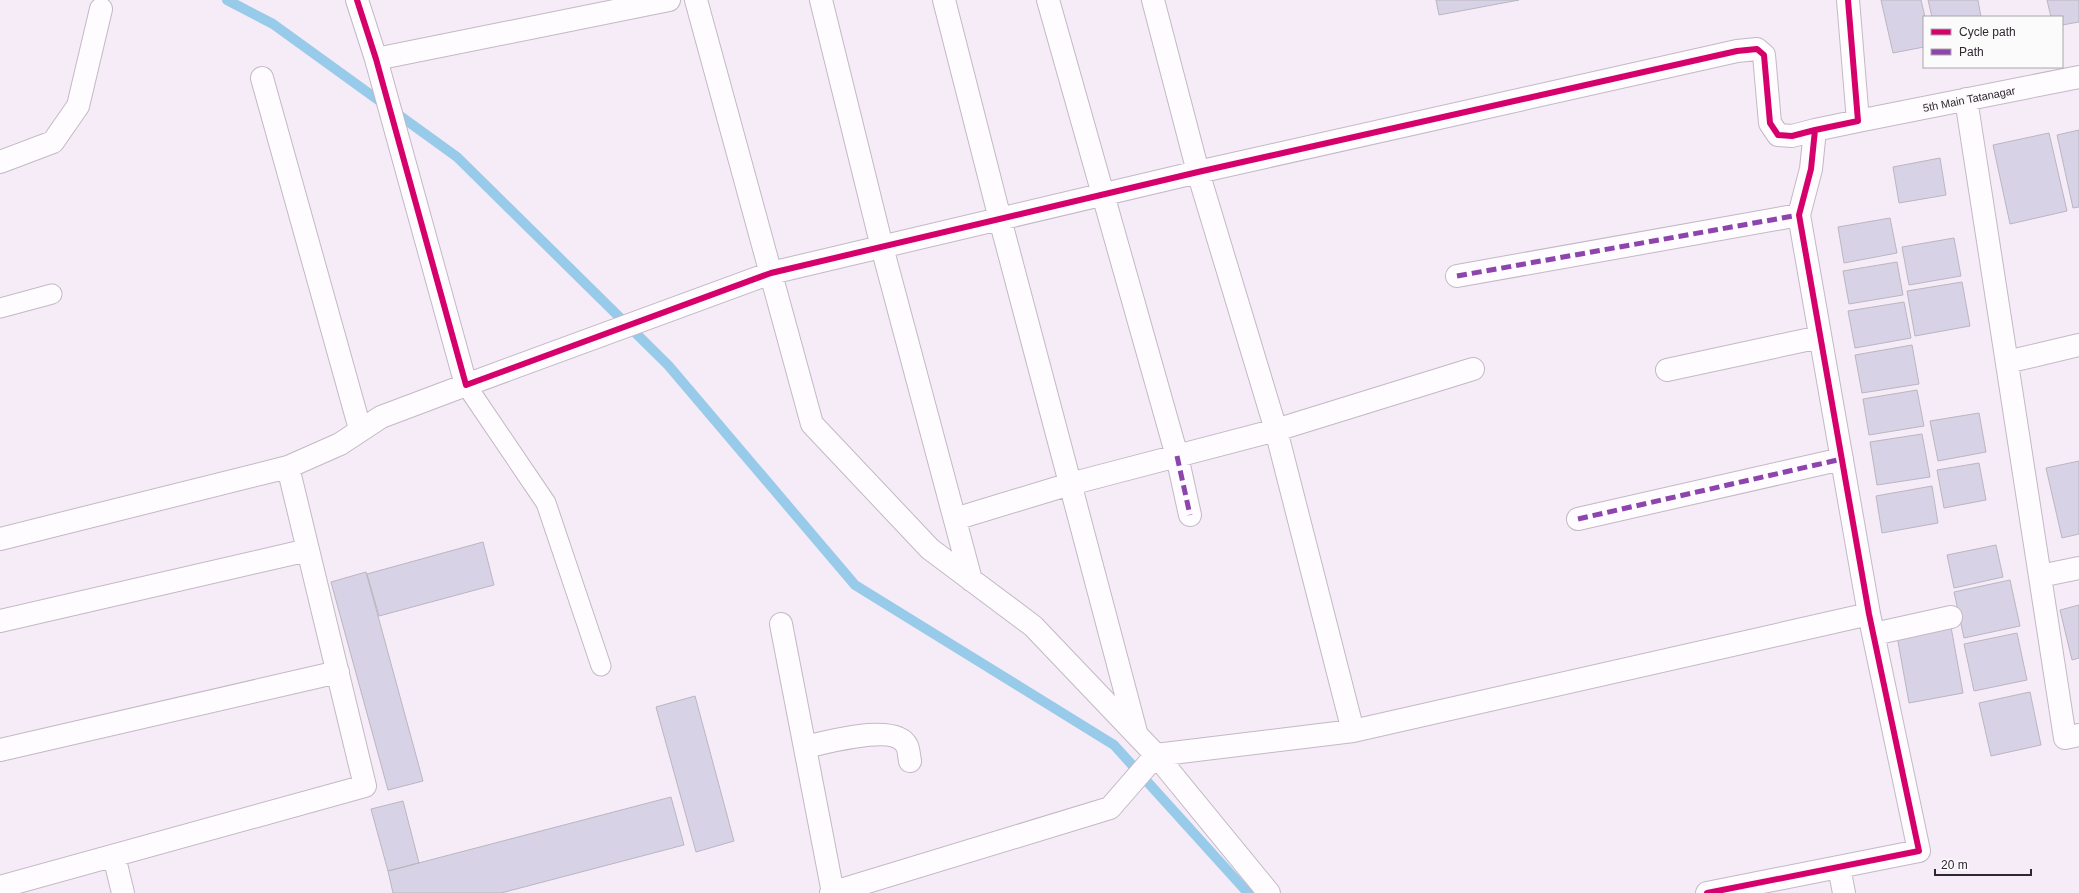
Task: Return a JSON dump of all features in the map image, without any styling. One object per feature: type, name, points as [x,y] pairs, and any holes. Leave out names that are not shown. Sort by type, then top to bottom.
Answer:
[{"type":"street","points":[[357,0],[376,59],[466,385]]},
{"type":"street","points":[[696,0],[812,424],[930,549],[1033,626],[1137,735],[1153,758],[1269,893]]},
{"type":"street","points":[[821,0],[882,247],[971,580]]},
{"type":"street","points":[[944,0],[1000,219],[1137,735]]},
{"type":"street","points":[[1048,0],[1177,456],[1190,515]]},
{"type":"street","points":[[1153,0],[1198,172],[1276,430],[1353,731]]},
{"type":"street","points":[[1848,0],[1858,120]]},
{"type":"street","points":[[376,59],[661,1]]},
{"type":"street","points":[[0,162],[53,142],[78,106],[100,9]]},
{"type":"street","name":"5th Main Tatanagar","points":[[1198,172],[1738,51],[1757,49],[1764,55],[1770,123],[1778,135],[1792,136],[1858,120],[2079,77]]},
{"type":"street","points":[[262,78],[360,429]]},
{"type":"street","points":[[1966,99],[2065,738],[2079,735]]},
{"type":"street","points":[[1707,893],[1919,850],[1871,624],[1799,215],[1811,169],[1815,130]]},
{"type":"street","points":[[0,539],[288,467],[340,444],[354,436],[360,429],[381,417],[771,273],[1198,172]]},
{"type":"street","points":[[1457,276],[1799,215]]},
{"type":"street","points":[[1667,370],[1820,337]]},
{"type":"street","points":[[2007,362],[2079,345]]},
{"type":"street","points":[[955,519],[1070,484],[1276,430],[1473,369]]},
{"type":"street","points":[[1578,519],[1842,459]]},
{"type":"street","points":[[0,887],[365,786],[288,467]]},
{"type":"street","points":[[0,621],[308,550]]},
{"type":"street","points":[[2040,576],[2079,568]]},
{"type":"street","points":[[781,624],[832,893],[1110,808],[1153,758],[1353,731],[1871,624],[1951,617]]},
{"type":"street","points":[[0,750],[338,672]]},
{"type":"street","points":[[805,747],[858,736],[880,734],[899,738],[907,745],[910,761]]},
{"type":"street","points":[[114,856],[123,893]]},
{"type":"street","points":[[1839,866],[1844,893]]},
{"type":"lane","points":[[0,308],[52,294]]},
{"type":"lane","points":[[466,385],[546,503],[601,666]]},
{"type":"building","points":[[1436,0],[1519,0],[1439,15]]},
{"type":"building","points":[[1881,0],[1921,0],[1925,16],[1923,16],[1923,47],[1893,53]]},
{"type":"building","points":[[1928,0],[1978,0],[1981,16],[1932,16]]},
{"type":"building","points":[[2047,0],[2079,0],[2079,22],[2063,25],[2063,16],[2051,16]]},
{"type":"building","points":[[2079,130],[2079,207],[2073,208],[2057,135]]},
{"type":"building","points":[[2049,133],[2067,211],[2010,224],[1993,145]]},
{"type":"building","points":[[1940,158],[1946,195],[1899,203],[1893,167]]},
{"type":"building","points":[[1890,218],[1897,253],[1844,263],[1838,227]]},
{"type":"building","points":[[1954,238],[1961,276],[1909,285],[1902,247]]},
{"type":"building","points":[[1897,262],[1903,295],[1849,304],[1843,271]]},
{"type":"building","points":[[1962,282],[1970,326],[1915,336],[1907,291]]},
{"type":"building","points":[[1904,302],[1911,338],[1855,348],[1848,311]]},
{"type":"building","points":[[1912,345],[1919,384],[1862,393],[1855,355]]},
{"type":"building","points":[[1917,390],[1924,426],[1869,435],[1863,399]]},
{"type":"building","points":[[1979,413],[1986,452],[1938,461],[1930,421]]},
{"type":"building","points":[[1922,434],[1930,477],[1877,485],[1870,442]]},
{"type":"building","points":[[2079,461],[2079,534],[2062,538],[2046,468]]},
{"type":"building","points":[[1979,463],[1986,500],[1944,508],[1937,470]]},
{"type":"building","points":[[1932,486],[1938,523],[1882,533],[1876,496]]},
{"type":"building","points":[[483,542],[494,585],[379,616],[367,574]]},
{"type":"building","points":[[1996,545],[2003,577],[1954,588],[1947,555]]},
{"type":"building","points":[[366,572],[423,781],[388,790],[331,582]]},
{"type":"building","points":[[2010,580],[2020,626],[1964,638],[1954,592]]},
{"type":"building","points":[[2079,605],[2079,658],[2072,660],[2060,610]]},
{"type":"building","points":[[1951,627],[1963,693],[1909,703],[1897,636]]},
{"type":"building","points":[[2017,633],[2027,680],[1974,691],[1964,644]]},
{"type":"building","points":[[2030,692],[2041,745],[1991,756],[1979,703]]},
{"type":"building","points":[[695,696],[734,841],[696,852],[656,707]]},
{"type":"building","points":[[671,797],[684,845],[501,893],[393,893],[388,871]]},
{"type":"building","points":[[403,801],[419,863],[388,871],[371,809]]},
{"type":"waterway","points":[[227,0],[273,24],[457,157],[668,365],[855,585],[1114,745],[1248,893]]},
{"type":"marked path","points":[[1457,276],[1799,215]]},
{"type":"marked path","points":[[1177,456],[1190,515]]},
{"type":"marked path","points":[[1578,519],[1842,459]]},
{"type":"cycle path","points":[[357,0],[376,59],[466,385],[771,273],[1198,172],[1737,51],[1757,49],[1764,55],[1770,123],[1778,135],[1792,136],[1815,130]]},
{"type":"cycle path","points":[[1707,893],[1919,851],[1869,614],[1799,215],[1811,169],[1815,130],[1858,121],[1848,0]]}]
